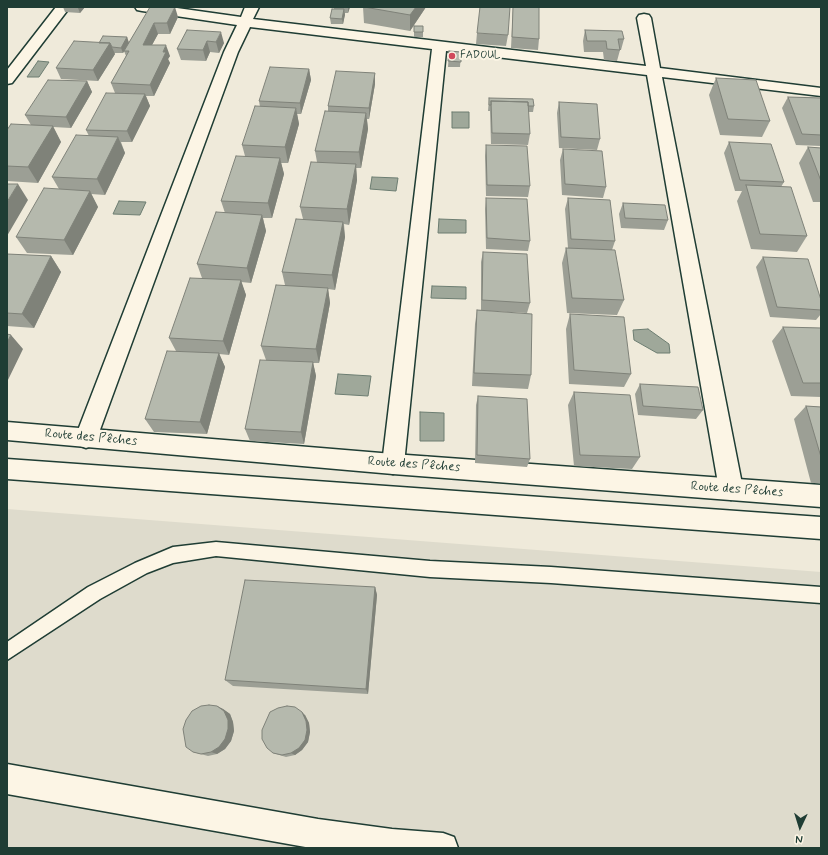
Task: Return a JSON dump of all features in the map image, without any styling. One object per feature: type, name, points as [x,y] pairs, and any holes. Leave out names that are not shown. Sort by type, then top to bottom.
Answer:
[{"type":"street","points":[[7,80],[63,7]]},
{"type":"street","points":[[142,7],[249,14],[439,46],[821,92]]},
{"type":"street","points":[[86,438],[231,52],[249,14]]},
{"type":"street","points":[[644,18],[731,489]]},
{"type":"street","points":[[393,464],[439,46]]},
{"type":"street","name":"Route des Pêches","points":[[7,432],[393,464],[821,496]]},
{"type":"street","points":[[7,469],[821,528]]},
{"type":"street","points":[[7,779],[318,834],[392,844],[443,848]]},
{"type":"lane","points":[[7,652],[94,593],[141,568],[173,555],[216,549],[430,569],[551,575],[821,595]]},
{"type":"shaded area","points":[[38,61],[49,62],[39,77],[27,77]]},
{"type":"shaded area","points":[[452,112],[469,112],[469,128],[452,128]]},
{"type":"shaded area","points":[[372,177],[398,178],[396,191],[370,189]]},
{"type":"shaded area","points":[[119,201],[146,202],[140,215],[113,214]]},
{"type":"shaded area","points":[[439,219],[466,220],[466,233],[438,233]]},
{"type":"shaded area","points":[[432,286],[466,287],[466,299],[431,298]]},
{"type":"shaded area","points":[[648,329],[669,344],[670,353],[657,353],[634,340],[633,330]]},
{"type":"shaded area","points":[[338,374],[371,376],[368,396],[335,394]]},
{"type":"shaded area","points":[[420,412],[444,413],[444,441],[420,441]]},
{"type":"shaded area","points":[[7,509],[821,572],[821,848],[7,848]]},
{"type":"building","points":[[150,7],[175,7],[167,23],[154,23],[143,45],[166,45],[163,52],[166,52],[150,85],[111,83],[129,51],[124,51]]},
{"type":"building","points":[[364,7],[416,7],[410,15]]},
{"type":"building","points":[[480,7],[510,7],[508,35],[477,33]]},
{"type":"building","points":[[513,7],[539,7],[539,39],[512,37]]},
{"type":"building","points":[[332,9],[344,9],[342,19],[330,18]]},
{"type":"building","points":[[414,26],[423,26],[423,32],[414,32]]},
{"type":"building","points":[[187,30],[221,32],[216,42],[207,41],[203,50],[177,49]]},
{"type":"building","points":[[585,30],[622,31],[624,39],[618,39],[620,50],[607,49],[606,41],[587,41]]},
{"type":"building","points":[[103,36],[127,37],[121,48],[112,47],[110,43],[99,43]]},
{"type":"building","points":[[74,41],[110,43],[93,70],[56,68]]},
{"type":"building","points":[[449,51],[461,52],[461,62],[448,61]]},
{"type":"building","points":[[270,67],[309,69],[300,103],[259,101]]},
{"type":"building","points":[[336,71],[375,73],[369,108],[328,106]]},
{"type":"building","points":[[716,78],[756,80],[770,121],[728,119]]},
{"type":"building","points":[[48,80],[87,81],[66,117],[25,115]]},
{"type":"building","points":[[106,93],[145,94],[127,131],[86,130]]},
{"type":"building","points":[[788,97],[821,98],[821,135],[802,134]]},
{"type":"building","points":[[489,98],[533,99],[534,106],[528,106],[528,102],[491,101],[491,105],[489,105]]},
{"type":"building","points":[[491,101],[528,102],[530,134],[492,133]]},
{"type":"building","points":[[559,102],[597,104],[600,139],[561,137]]},
{"type":"building","points":[[255,106],[296,108],[285,147],[242,145]]},
{"type":"building","points":[[325,111],[366,113],[359,152],[315,151]]},
{"type":"building","points":[[11,124],[53,126],[28,167],[7,166],[7,130]]},
{"type":"building","points":[[76,135],[118,137],[97,179],[52,177]]},
{"type":"building","points":[[729,142],[771,144],[784,182],[740,180]]},
{"type":"building","points":[[486,145],[527,146],[530,186],[487,185]]},
{"type":"building","points":[[808,147],[821,148],[821,181]]},
{"type":"building","points":[[563,149],[602,151],[606,187],[565,184]]},
{"type":"building","points":[[236,156],[280,158],[268,203],[221,201]]},
{"type":"building","points":[[311,162],[356,164],[347,209],[300,207]]},
{"type":"building","points":[[7,184],[18,184],[7,202]]},
{"type":"building","points":[[746,185],[791,187],[807,236],[760,234]]},
{"type":"building","points":[[44,188],[90,191],[64,240],[16,237]]},
{"type":"building","points":[[486,198],[527,199],[530,241],[487,238]]},
{"type":"building","points":[[568,198],[610,200],[615,241],[571,239]]},
{"type":"building","points":[[623,203],[665,205],[668,220],[625,218]]},
{"type":"building","points":[[216,212],[262,215],[247,268],[197,264]]},
{"type":"building","points":[[296,219],[343,222],[332,275],[282,272]]},
{"type":"building","points":[[566,248],[615,250],[624,300],[572,298]]},
{"type":"building","points":[[483,252],[527,254],[530,303],[482,300]]},
{"type":"building","points":[[7,254],[51,256],[22,314],[7,313]]},
{"type":"building","points":[[763,257],[808,259],[821,300],[821,310],[777,307]]},
{"type":"building","points":[[190,278],[241,280],[223,341],[169,338]]},
{"type":"building","points":[[276,285],[328,288],[316,349],[261,346]]},
{"type":"building","points":[[477,310],[532,314],[531,375],[474,373]]},
{"type":"building","points":[[570,314],[624,317],[631,374],[574,370]]},
{"type":"building","points":[[783,327],[821,328],[821,383],[803,383]]},
{"type":"building","points":[[7,334],[11,335],[7,342]]},
{"type":"building","points":[[167,351],[219,353],[200,422],[145,419]]},
{"type":"building","points":[[260,360],[313,362],[301,432],[245,429]]},
{"type":"building","points":[[640,384],[698,387],[703,410],[643,406]]},
{"type":"building","points":[[574,392],[630,395],[640,457],[580,455]]},
{"type":"building","points":[[478,396],[527,399],[530,459],[477,455]]},
{"type":"building","points":[[806,406],[821,407],[821,457]]},
{"type":"building","points":[[245,580],[375,587],[366,689],[225,680]]},
{"type":"building","points":[[201,706],[217,706],[224,711],[228,720],[228,729],[225,739],[219,747],[211,752],[201,754],[193,752],[186,747],[183,729],[186,720],[192,711]]},
{"type":"building","points":[[287,706],[295,707],[302,712],[306,721],[307,730],[305,740],[299,748],[291,753],[282,755],[273,753],[267,748],[262,739],[262,730],[270,712]]},
{"type":"place","name":"FADOUL","points":[[452,56]]}]
